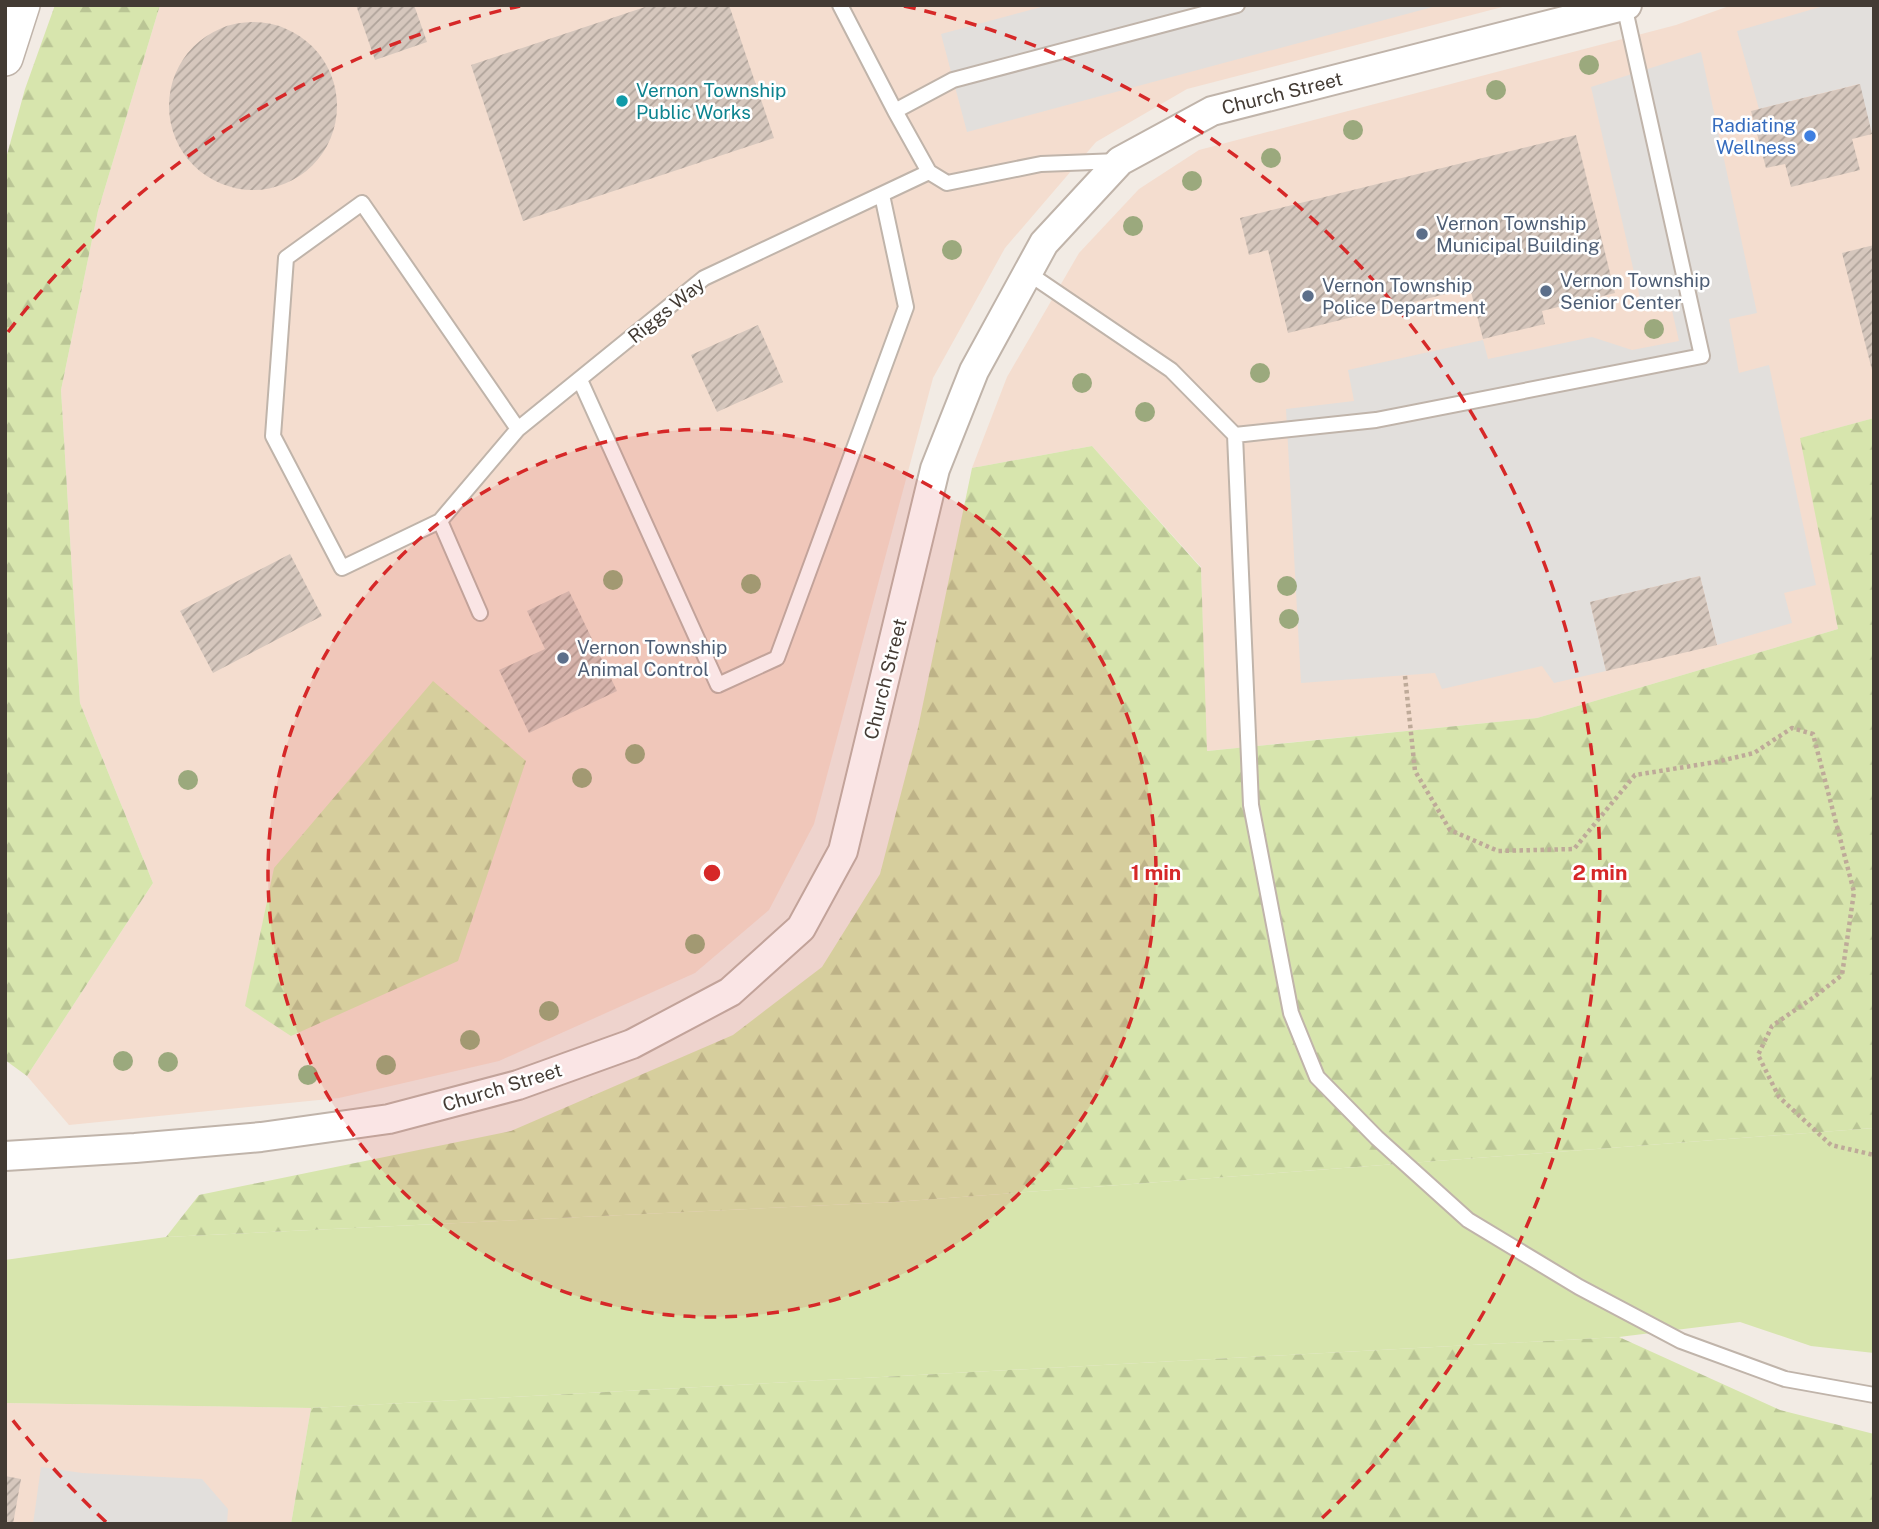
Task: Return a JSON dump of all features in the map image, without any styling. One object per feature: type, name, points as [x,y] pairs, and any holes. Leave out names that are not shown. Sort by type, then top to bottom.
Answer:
[{"type":"street","points":[[5,58],[22,5]]},
{"type":"street","name":"Church Street","points":[[5,1156],[135,1149],[261,1137],[389,1119],[519,1085],[632,1044],[730,992],[801,928],[843,851],[935,469],[974,371],[1044,243],[1120,161],[1212,111],[1625,6]]},
{"type":"lane","points":[[840,5],[929,172],[947,183],[1041,164],[1120,161]]},
{"type":"lane","points":[[895,111],[953,80],[1237,5]]},
{"type":"lane","points":[[1234,435],[1376,420],[1702,356],[1625,6]]},
{"type":"lane","name":"Riggs Way","points":[[440,521],[519,429],[704,278],[929,172]]},
{"type":"lane","points":[[580,380],[718,685],[776,658],[906,307],[882,195]]},
{"type":"lane","points":[[480,613],[440,521],[342,568],[273,436],[286,258],[362,203],[519,429]]},
{"type":"lane","points":[[1028,273],[1171,370],[1234,435],[1251,805],[1292,1013],[1317,1077],[1377,1138],[1468,1220],[1579,1287],[1681,1341],[1785,1379],[1874,1395]]},
{"type":"path","points":[[1405,676],[1415,771],[1450,830],[1498,851],[1574,849],[1635,775],[1754,753],[1792,729],[1813,734],[1854,892],[1842,975],[1772,1026],[1758,1055],[1779,1097],[1831,1145],[1874,1155]]},
{"type":"shaded area","points":[[160,5],[1510,5],[1187,89],[1096,142],[1005,248],[933,378],[814,824],[769,910],[695,973],[499,1061],[339,1098],[69,1125],[27,1076],[153,883],[80,703],[61,390],[98,211]]},
{"type":"shaded area","points":[[1049,5],[1440,5],[967,132],[941,34]]},
{"type":"shaded area","points":[[1732,5],[1874,5],[1874,418],[1801,438],[1838,629],[1537,718],[1206,751],[1201,567],[1092,446],[972,468],[1007,377],[1079,253],[1139,189],[1199,150],[1676,25]]},
{"type":"shaded area","points":[[1827,5],[1874,5],[1874,142],[1859,84],[1759,109],[1737,31]]},
{"type":"shaded area","points":[[1701,52],[1757,313],[1729,319],[1739,373],[1769,365],[1816,585],[1784,593],[1792,623],[1717,645],[1700,576],[1590,602],[1606,671],[1554,683],[1542,666],[1442,689],[1435,673],[1301,683],[1286,409],[1354,401],[1348,370],[1483,340],[1488,359],[1592,337],[1632,350],[1679,341],[1671,306],[1643,311],[1591,87]]},
{"type":"shaded area","points":[[5,1403],[311,1408],[291,1524],[5,1524]]},
{"type":"shaded area","points":[[41,1467],[82,1473],[202,1479],[228,1509],[227,1524],[33,1524]]},
{"type":"green space","points":[[55,5],[160,5],[98,211],[61,390],[80,703],[153,883],[27,1076],[5,1060],[5,162],[25,89]]},
{"type":"green space","points":[[1874,418],[1874,1128],[894,1202],[166,1237],[199,1195],[511,1131],[733,1035],[822,967],[880,874],[918,728],[972,468],[1092,446],[1201,568],[1207,751],[1537,718],[1838,629],[1800,438]]},
{"type":"green space","points":[[433,681],[526,761],[458,961],[291,1036],[245,1006],[274,868]]},
{"type":"green space","points":[[1874,1128],[1874,1353],[1811,1346],[1740,1322],[1619,1337],[311,1408],[5,1403],[5,1260],[166,1237],[894,1202]]},
{"type":"green space","points":[[1619,1337],[1780,1410],[1874,1434],[1874,1524],[291,1524],[311,1408]]},
{"type":"building","points":[[356,5],[414,5],[427,42],[375,60]]},
{"type":"building","name":"Vernon Township Public Works","points":[[651,5],[729,5],[774,138],[523,221],[471,65]]},
{"type":"building","points":[[253,22],[285,29],[300,36],[312,47],[323,59],[330,74],[337,106],[330,138],[323,153],[312,165],[300,176],[285,183],[253,190],[221,183],[206,176],[194,165],[183,153],[176,138],[169,106],[176,74],[183,59],[194,47],[206,36],[221,29]]},
{"type":"building","name":"Radiating Wellness","points":[[1860,84],[1872,134],[1852,139],[1860,170],[1791,187],[1785,164],[1766,168],[1751,111]]},
{"type":"building","name":"Vernon Township Municipal Building","points":[[1576,135],[1615,293],[1542,311],[1545,324],[1483,339],[1470,288],[1288,333],[1268,250],[1249,255],[1240,218]]},
{"type":"building","points":[[1874,245],[1874,374],[1873,374],[1842,253]]},
{"type":"building","points":[[758,325],[783,382],[717,412],[691,355]]},
{"type":"building","points":[[290,554],[322,616],[213,673],[180,611]]},
{"type":"building","points":[[1700,576],[1717,645],[1606,671],[1590,602]]},
{"type":"building","name":"Vernon Township Animal Control","points":[[569,591],[617,691],[529,733],[499,670],[545,649],[527,611]]},
{"type":"building","points":[[5,1476],[21,1479],[13,1524],[5,1524]]},
{"type":"place","name":"Vernon Township Public Works","points":[[622,101]]},
{"type":"place","name":"Radiating Wellness","points":[[1810,136]]},
{"type":"place","name":"Vernon Township Municipal Building","points":[[1422,234]]},
{"type":"place","name":"Vernon Township Senior Center","points":[[1546,291]]},
{"type":"place","name":"Vernon Township Police Department","points":[[1308,296]]},
{"type":"place","name":"Vernon Township Animal Control","points":[[563,658]]}]
